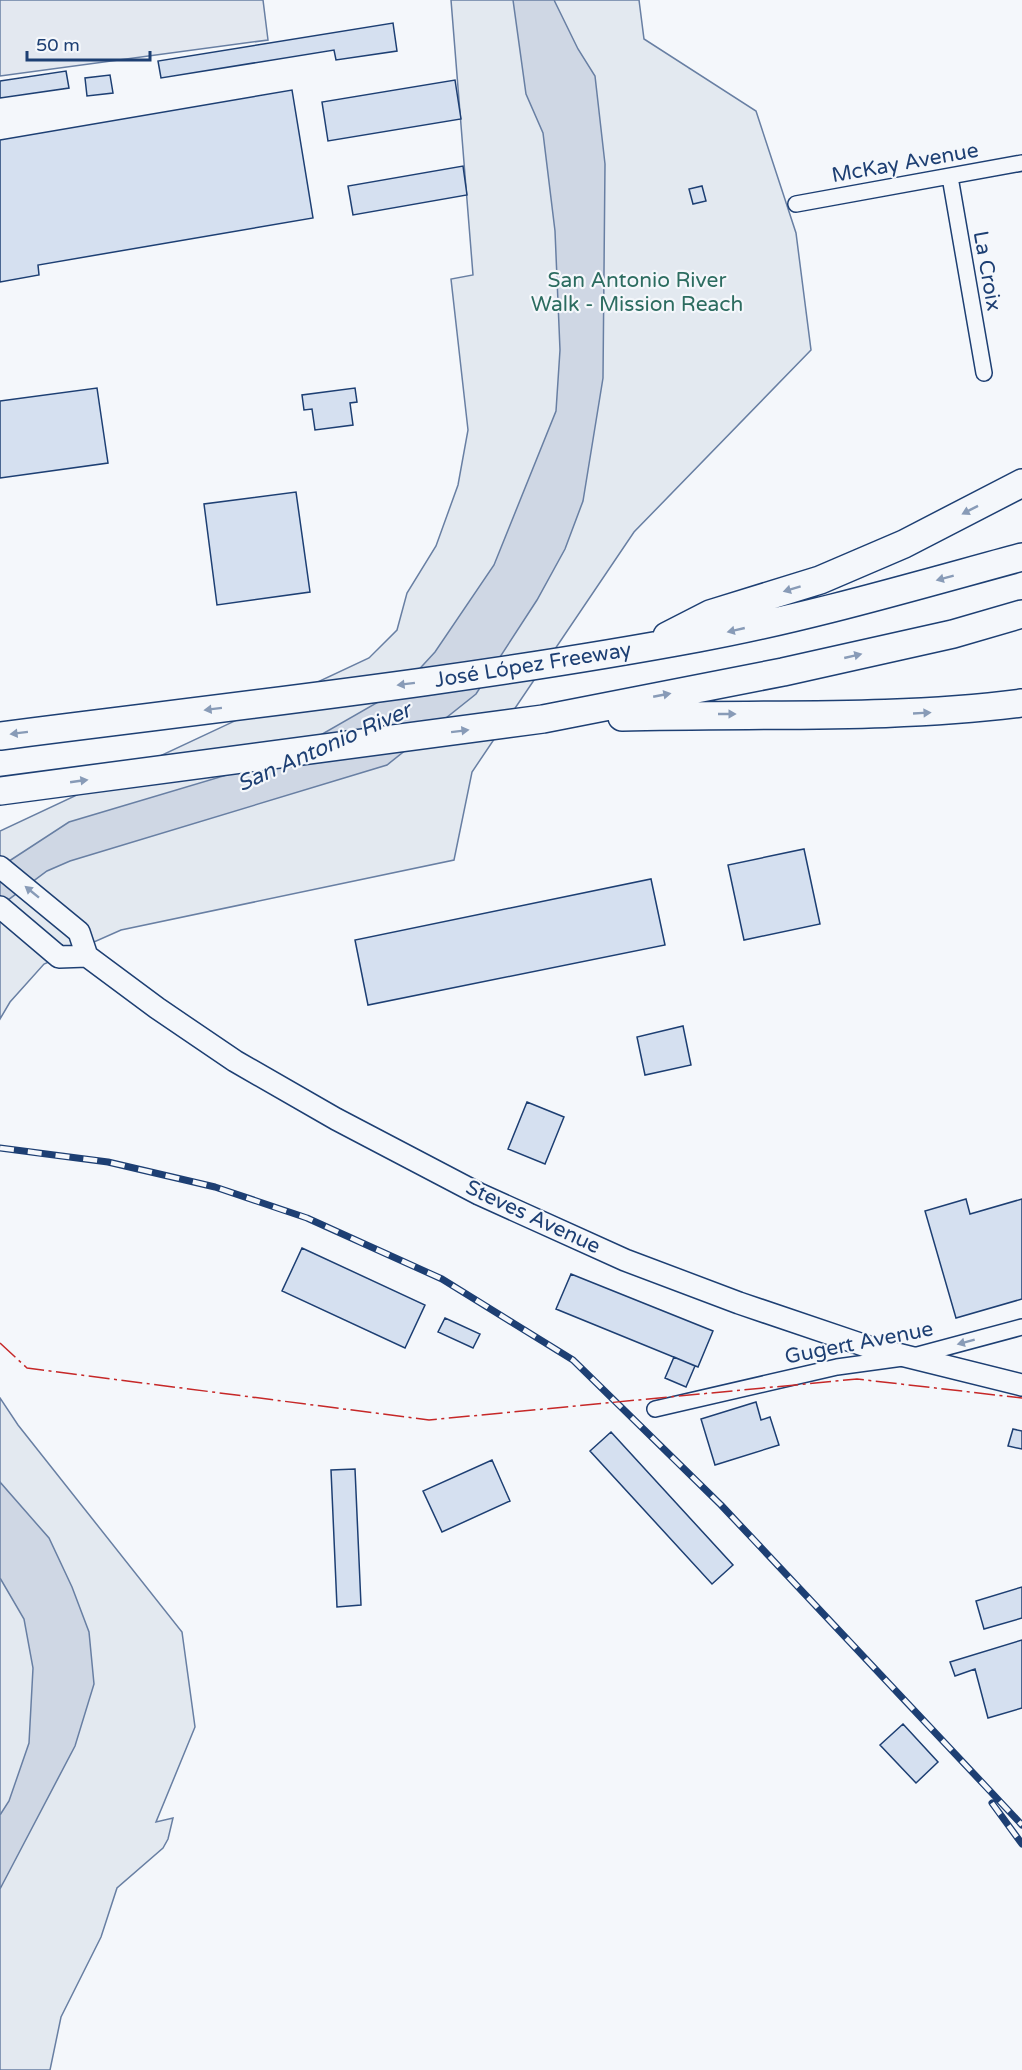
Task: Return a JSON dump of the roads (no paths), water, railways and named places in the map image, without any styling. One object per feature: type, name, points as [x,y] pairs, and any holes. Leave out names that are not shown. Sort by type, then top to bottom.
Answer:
[{"type":"highway","points":[[645,648],[710,614],[820,580],[883,553],[1022,483]]},
{"type":"highway","name":"José López Freeway","points":[[0,736],[484,674],[645,648],[840,606],[1022,557]]},
{"type":"highway","points":[[0,791],[543,719],[783,672],[953,634],[1022,614]]},
{"type":"highway","points":[[543,719],[720,714],[891,714],[944,712],[1022,703]]},
{"type":"main road","points":[[0,867],[79,932],[87,956],[60,957],[0,907]]},
{"type":"main road","name":"Steves Avenue","points":[[87,956],[157,1008],[235,1061],[336,1119],[479,1194],[625,1260],[708,1292],[822,1332],[1022,1385]]},
{"type":"street","name":"McKay Avenue","points":[[796,204],[1022,164]]},
{"type":"street","name":"La Croix","points":[[950,177],[984,373]]},
{"type":"street","name":"Gugert Avenue","points":[[655,1408],[837,1367],[910,1357],[1022,1327]]},
{"type":"water","name":"San Antonio River","points":[[513,0],[554,0],[578,49],[595,76],[605,164],[603,378],[583,501],[565,549],[537,600],[476,694],[387,765],[70,861],[47,871],[0,906],[0,867],[69,822],[277,760],[401,689],[435,652],[494,565],[556,411],[560,350],[555,231],[543,133],[526,94]]},
{"type":"water","points":[[0,1482],[49,1538],[72,1587],[89,1632],[94,1684],[75,1746],[0,1889],[0,1815],[9,1801],[29,1743],[33,1668],[24,1619],[0,1578]]},
{"type":"railway","points":[[0,1148],[108,1162],[215,1187],[307,1218],[442,1279],[573,1360],[721,1505],[1022,1825]]},
{"type":"railway","points":[[992,1803],[1022,1844]]},
{"type":"park label","name":"San Antonio River Walk - Mission Reach","points":[[637,292]]}]
